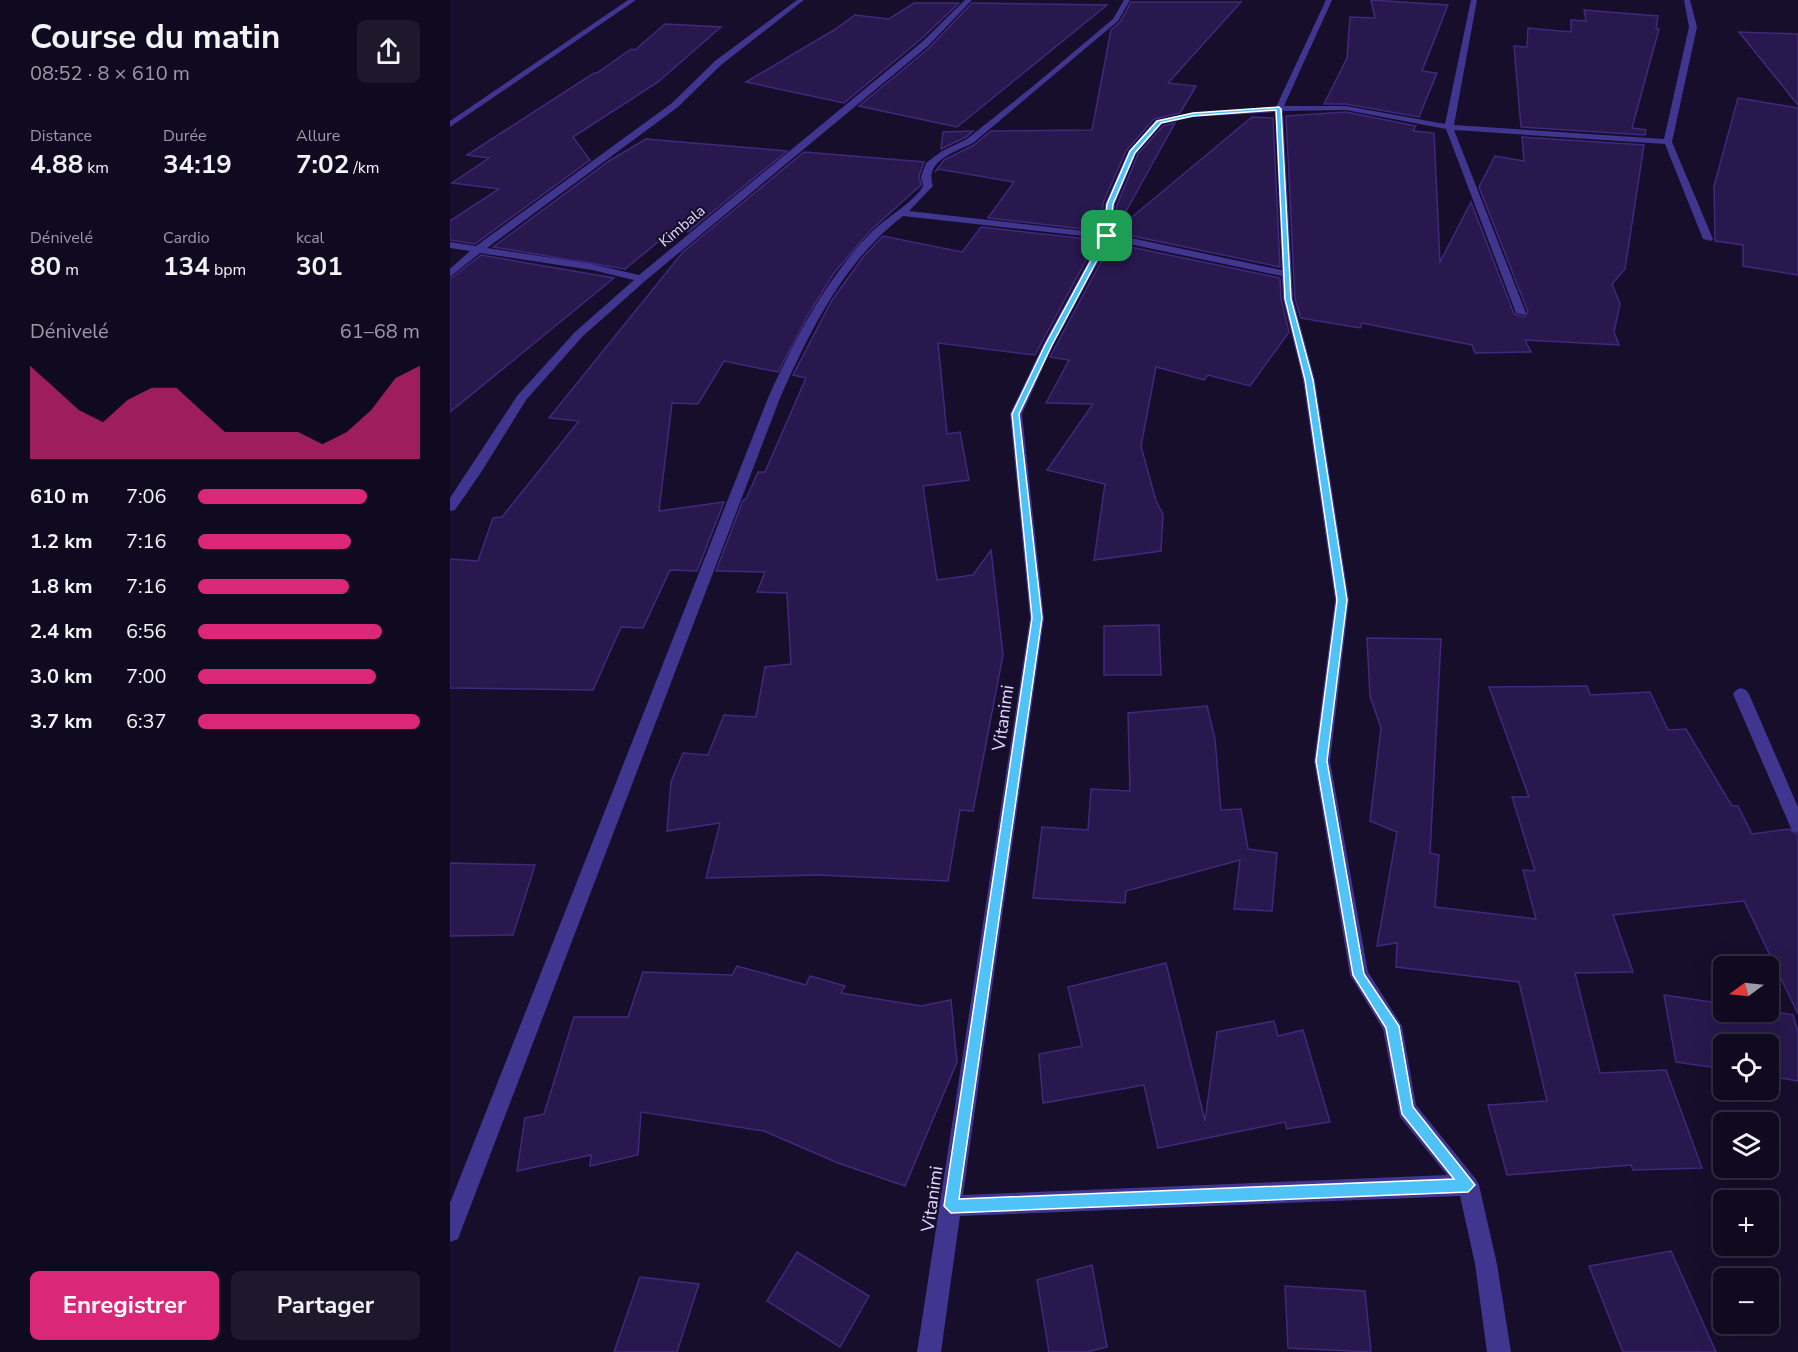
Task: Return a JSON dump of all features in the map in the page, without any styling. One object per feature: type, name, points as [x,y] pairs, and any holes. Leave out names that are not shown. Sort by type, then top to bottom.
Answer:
[{"type":"street","points":[[450,124],[633,0]]},
{"type":"street","points":[[450,274],[476,250],[675,105],[718,63],[801,0]]},
{"type":"street","name":"Kimbala","points":[[450,507],[474,474],[521,398],[579,334],[641,279],[925,45],[969,0]]},
{"type":"street","points":[[450,1231],[774,398],[803,332],[838,278],[869,239],[898,213],[924,195],[928,186],[925,177],[929,165],[945,153],[970,141],[1035,89],[1116,20],[1126,0]]},
{"type":"street","points":[[1329,0],[1279,109],[1288,299],[1309,380],[1342,600],[1322,761],[1359,975],[1392,1026],[1407,1110],[1468,1185],[1485,1264],[1499,1352]]},
{"type":"street","points":[[1474,0],[1449,128],[1521,313]]},
{"type":"street","points":[[1687,0],[1693,27],[1668,142],[1708,239]]},
{"type":"street","points":[[1279,109],[1346,108],[1449,128],[1668,142]]},
{"type":"street","name":"Vitanimi","points":[[929,1352],[1037,618],[1016,414],[1048,345],[1107,236],[1110,204],[1132,152],[1159,122],[1193,115],[1279,109]]},
{"type":"street","points":[[898,213],[1107,236],[1286,274]]},
{"type":"street","points":[[450,245],[592,267],[641,279]]},
{"type":"street","points":[[1741,694],[1798,826]]},
{"type":"street","points":[[951,1206],[1468,1185]]},
{"type":"building","points":[[1371,0],[1448,5],[1422,71],[1437,73],[1419,117],[1346,104],[1324,104],[1347,58],[1350,17],[1375,18]]},
{"type":"building","points":[[1131,2],[1241,2],[1168,83],[1196,86],[1180,113],[1154,119],[1126,151],[1103,203],[1101,231],[988,218],[1014,182],[938,169],[935,172],[944,160],[974,145],[991,131],[1092,130],[1111,30],[1120,22]]},
{"type":"building","points":[[914,3],[959,3],[920,40],[844,103],[746,82],[855,15],[889,19]]},
{"type":"building","points":[[972,3],[1107,5],[957,127],[859,106],[929,48]]},
{"type":"building","points":[[1584,10],[1658,16],[1656,29],[1659,29],[1632,128],[1646,130],[1645,135],[1521,127],[1514,46],[1527,47],[1528,28],[1571,32],[1571,20],[1586,21]]},
{"type":"building","points":[[665,24],[721,27],[658,82],[573,137],[590,160],[475,244],[450,240],[450,221],[499,189],[452,183],[489,158],[467,155],[631,49],[635,50]]},
{"type":"building","points":[[1739,32],[1798,34],[1798,105]]},
{"type":"building","points":[[1738,98],[1798,108],[1798,275],[1743,266],[1743,245],[1715,241],[1714,186]]},
{"type":"building","points":[[1346,112],[1416,126],[1413,131],[1434,133],[1440,262],[1471,202],[1514,314],[1525,317],[1528,312],[1479,187],[1495,156],[1524,161],[1522,137],[1644,145],[1625,269],[1612,284],[1620,304],[1614,332],[1619,345],[1525,340],[1531,352],[1475,353],[1472,345],[1362,323],[1360,328],[1301,318],[1295,299],[1286,116]]},
{"type":"building","points":[[1252,117],[1273,118],[1280,267],[1114,232]]},
{"type":"building","points":[[1175,123],[1115,231],[1117,205],[1138,154],[1163,126]]},
{"type":"building","points":[[973,131],[966,137],[941,149],[943,132]]},
{"type":"building","points":[[646,139],[787,151],[688,232],[680,224],[625,269],[493,247],[609,161]]},
{"type":"building","points":[[804,152],[924,162],[919,176],[921,185],[871,230],[834,273],[809,313],[778,372],[724,361],[698,404],[672,403],[659,511],[724,502],[697,571],[670,570],[643,628],[621,627],[593,690],[450,688],[450,559],[478,561],[493,518],[502,517],[579,421],[549,418],[683,252]]},
{"type":"building","points":[[981,227],[1097,240],[1035,355],[938,343],[947,434],[960,432],[969,480],[923,486],[937,580],[973,575],[991,550],[1003,655],[973,811],[960,810],[948,881],[818,875],[706,878],[720,823],[667,831],[671,782],[683,753],[708,755],[724,715],[756,717],[765,667],[791,664],[787,593],[757,592],[765,572],[716,571],[743,500],[746,499],[758,472],[765,472],[806,378],[793,375],[832,300],[864,256],[883,236],[962,252]]},
{"type":"building","points":[[1111,243],[1280,278],[1281,299],[1289,332],[1250,386],[1208,375],[1204,380],[1156,367],[1141,446],[1156,501],[1163,514],[1161,551],[1094,560],[1105,484],[1047,470],[1093,404],[1046,403],[1069,360],[1050,357]]},
{"type":"building","points":[[481,255],[614,278],[450,412],[450,279]]},
{"type":"building","points":[[1159,625],[1161,675],[1104,675],[1104,626]]},
{"type":"building","points":[[1367,638],[1441,639],[1430,853],[1439,855],[1435,907],[1536,919],[1523,870],[1535,871],[1512,797],[1529,797],[1489,687],[1587,686],[1590,695],[1650,692],[1668,730],[1686,729],[1732,806],[1738,806],[1752,834],[1789,829],[1798,835],[1798,1014],[1779,974],[1779,956],[1770,956],[1744,901],[1613,915],[1633,972],[1575,973],[1600,1073],[1666,1070],[1702,1168],[1633,1170],[1631,1165],[1507,1175],[1488,1105],[1547,1101],[1519,982],[1396,967],[1397,943],[1377,946],[1397,832],[1370,821],[1381,728],[1370,696]]},
{"type":"building","points":[[1207,706],[1215,739],[1221,810],[1241,809],[1248,849],[1277,853],[1272,911],[1234,909],[1240,860],[1126,891],[1125,903],[1033,898],[1042,827],[1088,830],[1091,789],[1130,791],[1128,713]]},
{"type":"building","points":[[450,863],[535,865],[513,935],[450,936]]},
{"type":"building","points":[[1166,963],[1205,1121],[1217,1032],[1274,1021],[1278,1036],[1303,1030],[1330,1122],[1287,1129],[1285,1122],[1158,1148],[1144,1085],[1043,1103],[1039,1054],[1082,1046],[1068,987]]},
{"type":"building","points":[[737,966],[806,985],[810,976],[845,986],[841,993],[921,1006],[951,1000],[957,1062],[905,1186],[838,1163],[764,1131],[641,1112],[638,1155],[590,1166],[591,1155],[517,1171],[525,1118],[544,1114],[574,1017],[628,1017],[643,972],[732,975]]},
{"type":"building","points":[[1664,995],[1713,1002],[1713,1022],[1779,1022],[1779,1013],[1793,1015],[1798,1032],[1798,1081],[1779,1078],[1779,1034],[1713,1034],[1713,1067],[1676,1062]]},
{"type":"building","points":[[1671,1251],[1716,1352],[1623,1352],[1589,1266]]},
{"type":"building","points":[[797,1252],[869,1296],[840,1347],[767,1301]]},
{"type":"building","points":[[1092,1265],[1107,1347],[1087,1352],[1049,1352],[1037,1280]]},
{"type":"building","points":[[640,1277],[699,1284],[677,1352],[614,1352]]},
{"type":"building","points":[[1285,1286],[1365,1291],[1371,1352],[1288,1348]]},
{"type":"route","points":[[1279,109],[1288,299],[1309,380],[1342,600],[1322,761],[1359,975],[1392,1026],[1407,1110],[1468,1185],[951,1206],[1037,618],[1016,414],[1048,345],[1107,236],[1110,204],[1132,152],[1159,122],[1193,115],[1279,109]]}]
